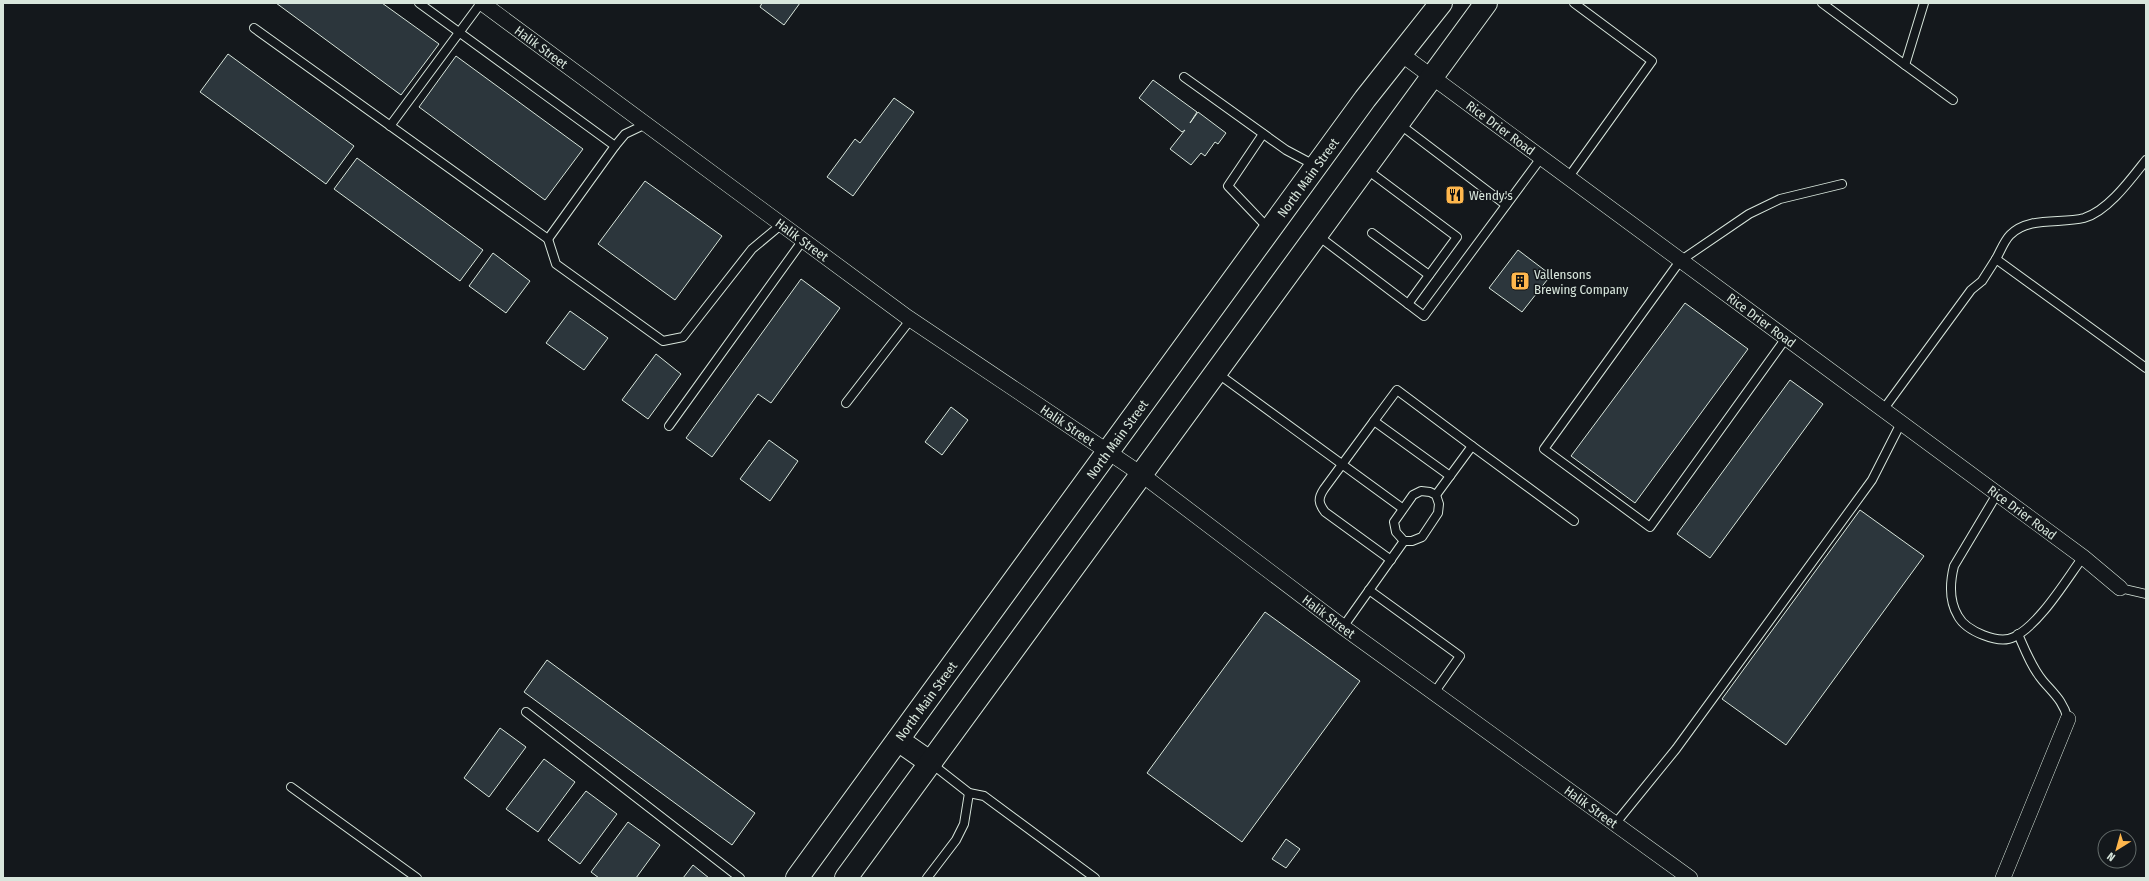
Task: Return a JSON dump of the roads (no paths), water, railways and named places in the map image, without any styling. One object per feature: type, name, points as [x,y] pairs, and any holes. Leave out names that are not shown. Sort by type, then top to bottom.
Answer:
[{"type":"main road","name":"North Main Street","points":[[797,878],[1365,99],[1441,3]]},
{"type":"main road","points":[[846,878],[1486,3]]},
{"type":"main road","points":[[898,740],[931,763]]},
{"type":"street","name":"Halik Street","points":[[481,3],[910,319],[1141,474],[1434,693],[1690,878]]},
{"type":"street","name":"Rice Drier Road","points":[[1401,54],[1680,261],[2083,556],[2120,588]]},
{"type":"street","points":[[2003,878],[2068,720]]},
{"type":"lane","points":[[419,3],[615,146]]},
{"type":"lane","points":[[390,126],[481,3]]},
{"type":"lane","points":[[1568,178],[1652,61],[1574,3]]},
{"type":"lane","points":[[1822,3],[1954,100]]},
{"type":"lane","points":[[1905,65],[1924,3]]},
{"type":"lane","points":[[254,28],[548,239],[556,264],[664,342],[683,337],[752,249],[782,224]]},
{"type":"lane","points":[[1184,77],[1286,150],[1316,166]]},
{"type":"lane","points":[[1398,123],[1506,205]]},
{"type":"lane","points":[[548,239],[625,134],[646,124]]},
{"type":"lane","points":[[1263,134],[1228,186],[1269,230]]},
{"type":"lane","points":[[1316,235],[1424,316],[1541,158]]},
{"type":"lane","points":[[1883,410],[1971,290],[1982,281],[2010,235],[2032,223],[2084,218],[2102,210],[2132,179],[2146,160]]},
{"type":"lane","points":[[1365,168],[1457,237],[1408,304]]},
{"type":"lane","points":[[1786,338],[1650,527],[1544,449],[1680,261],[1748,214],[1773,202],[1842,184]]},
{"type":"lane","points":[[1372,233],[1429,275]]},
{"type":"lane","points":[[669,426],[803,240]]},
{"type":"lane","points":[[1996,259],[2146,368]]},
{"type":"lane","points":[[846,403],[910,319]]},
{"type":"lane","points":[[1216,372],[1402,508]]},
{"type":"lane","points":[[1390,560],[1325,512],[1319,504],[1319,496],[1397,390],[1574,521]]},
{"type":"lane","points":[[1374,421],[1450,476]]},
{"type":"lane","points":[[1616,824],[1676,749],[1872,480],[1901,423]]},
{"type":"lane","points":[[1436,495],[1472,446]]},
{"type":"lane","points":[[1421,491],[1430,492],[1436,495],[1439,504],[1438,512],[1422,537],[1412,541],[1404,541],[1396,532],[1394,522],[1402,508],[1413,495],[1421,491]]},
{"type":"lane","points":[[1997,494],[1954,566],[1951,579],[1952,599],[1958,617],[1988,638],[2013,638],[2030,627],[2083,556]]},
{"type":"lane","points":[[1343,626],[1404,541]]},
{"type":"lane","points":[[2120,588],[2146,594]]},
{"type":"lane","points":[[1369,590],[1460,656],[1434,693]]},
{"type":"lane","points":[[2018,634],[2043,681],[2055,692],[2065,709],[2068,720]]},
{"type":"lane","points":[[526,712],[740,878]]},
{"type":"lane","points":[[931,763],[969,793],[984,796],[1095,878]]},
{"type":"lane","points":[[291,787],[417,878]]},
{"type":"lane","points":[[927,878],[956,840],[964,824],[969,793]]},
{"type":"place","name":"Wendy's","points":[[1455,195]]},
{"type":"place","name":"Vallensons Brewing Company","points":[[1520,281]]}]
